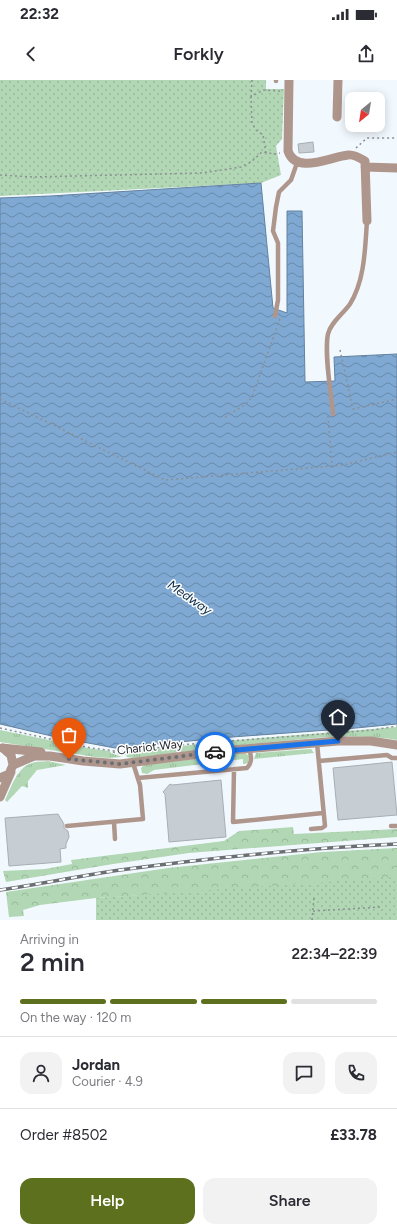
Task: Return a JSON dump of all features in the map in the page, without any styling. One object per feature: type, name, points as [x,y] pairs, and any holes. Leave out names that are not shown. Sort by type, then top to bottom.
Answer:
[{"type":"street","points":[[288,80],[289,156],[297,163],[306,164],[348,155],[356,156],[365,161],[367,221]]},
{"type":"street","points":[[337,117],[338,80]]},
{"type":"street","points":[[366,167],[397,168]]},
{"type":"street","name":"Chariot Way","points":[[50,756],[105,763],[133,763],[249,748],[356,740],[397,745]]},
{"type":"street","points":[[1,748],[41,752],[50,756]]},
{"type":"street","points":[[0,796],[12,768],[11,755],[1,748]]},
{"type":"street","points":[[0,778],[5,776],[12,768],[34,756],[50,756]]},
{"type":"lane","points":[[275,316],[278,300],[278,243],[273,231],[276,207],[279,192],[291,180],[297,163]]},
{"type":"lane","points":[[333,414],[327,340],[329,332],[350,304],[360,282],[365,253],[367,221]]},
{"type":"lane","points":[[311,829],[322,828],[325,826],[317,743]]},
{"type":"lane","points":[[138,778],[247,768],[250,765],[251,754],[249,748]]},
{"type":"lane","points":[[319,761],[387,755],[392,758],[397,758]]},
{"type":"lane","points":[[67,826],[143,819],[142,796],[133,763]]},
{"type":"lane","points":[[234,769],[233,822],[324,813]]},
{"type":"lane","points":[[114,822],[115,839]]},
{"type":"lane","points":[[391,826],[397,826]]},
{"type":"path","points":[[252,80],[252,123],[256,130],[263,135],[266,153]]},
{"type":"path","points":[[252,97],[262,90],[288,91]]},
{"type":"path","points":[[348,155],[367,138],[397,138]]},
{"type":"path","points":[[0,175],[32,177],[202,173],[241,167],[251,162],[262,152],[275,154],[288,151]]},
{"type":"path","points":[[225,417],[246,404],[252,398],[282,315]]},
{"type":"path","points":[[340,350],[353,409],[397,399]]},
{"type":"path","points":[[0,399],[165,480],[343,465],[397,452]]},
{"type":"path","points":[[0,728],[91,748],[123,752],[179,745],[374,730],[397,726]]},
{"type":"path","points":[[112,751],[115,754],[123,756]]},
{"type":"path","points":[[312,920],[314,897]]},
{"type":"path","points":[[313,911],[381,907]]},
{"type":"green space","points":[[0,80],[266,80],[266,89],[284,89],[282,139],[276,146],[281,175],[261,183],[0,196]]},
{"type":"green space","points":[[397,727],[397,740],[369,737],[327,737],[246,744],[133,758],[116,753],[237,740]]},
{"type":"green space","points":[[0,730],[93,749],[110,751],[111,753],[122,757],[95,757],[0,742]]},
{"type":"green space","points":[[311,749],[314,753],[254,759],[256,753]]},
{"type":"green space","points":[[245,753],[249,756],[248,763],[243,764],[243,759],[154,770],[147,774],[142,773],[141,768],[144,765]]},
{"type":"green space","points":[[48,761],[66,765],[37,770],[28,781],[28,788],[22,786],[7,802],[5,800],[15,778],[22,769],[34,762]]},
{"type":"green space","points":[[293,827],[294,834],[397,829],[397,837],[189,853],[6,882],[3,871],[45,869],[72,864],[71,860],[224,841],[239,831]]},
{"type":"green space","points":[[397,848],[397,880],[96,898],[40,905],[23,910],[24,916],[9,917],[6,892],[168,868],[322,852]]},
{"type":"green space","points":[[397,877],[397,920],[96,920],[96,898]]},
{"type":"water","name":"Medway","points":[[261,183],[273,308],[287,313],[287,211],[302,211],[305,382],[335,381],[334,357],[397,354],[397,724],[115,748],[56,737],[0,724],[0,198]]},
{"type":"building","points":[[313,142],[314,152],[299,153],[298,144]]},
{"type":"building","points":[[392,762],[397,815],[338,820],[333,768]]},
{"type":"building","points":[[221,780],[226,837],[169,842],[165,794],[163,792],[170,784]]},
{"type":"building","points":[[58,814],[64,824],[64,828],[68,831],[69,837],[66,848],[60,849],[61,862],[9,866],[5,818]]},
{"type":"railway","points":[[0,890],[120,870],[189,861],[292,851],[397,844]]},
{"type":"way so far","points":[[69,759],[120,764],[215,752]]},
{"type":"route","points":[[215,752],[338,741]]}]
